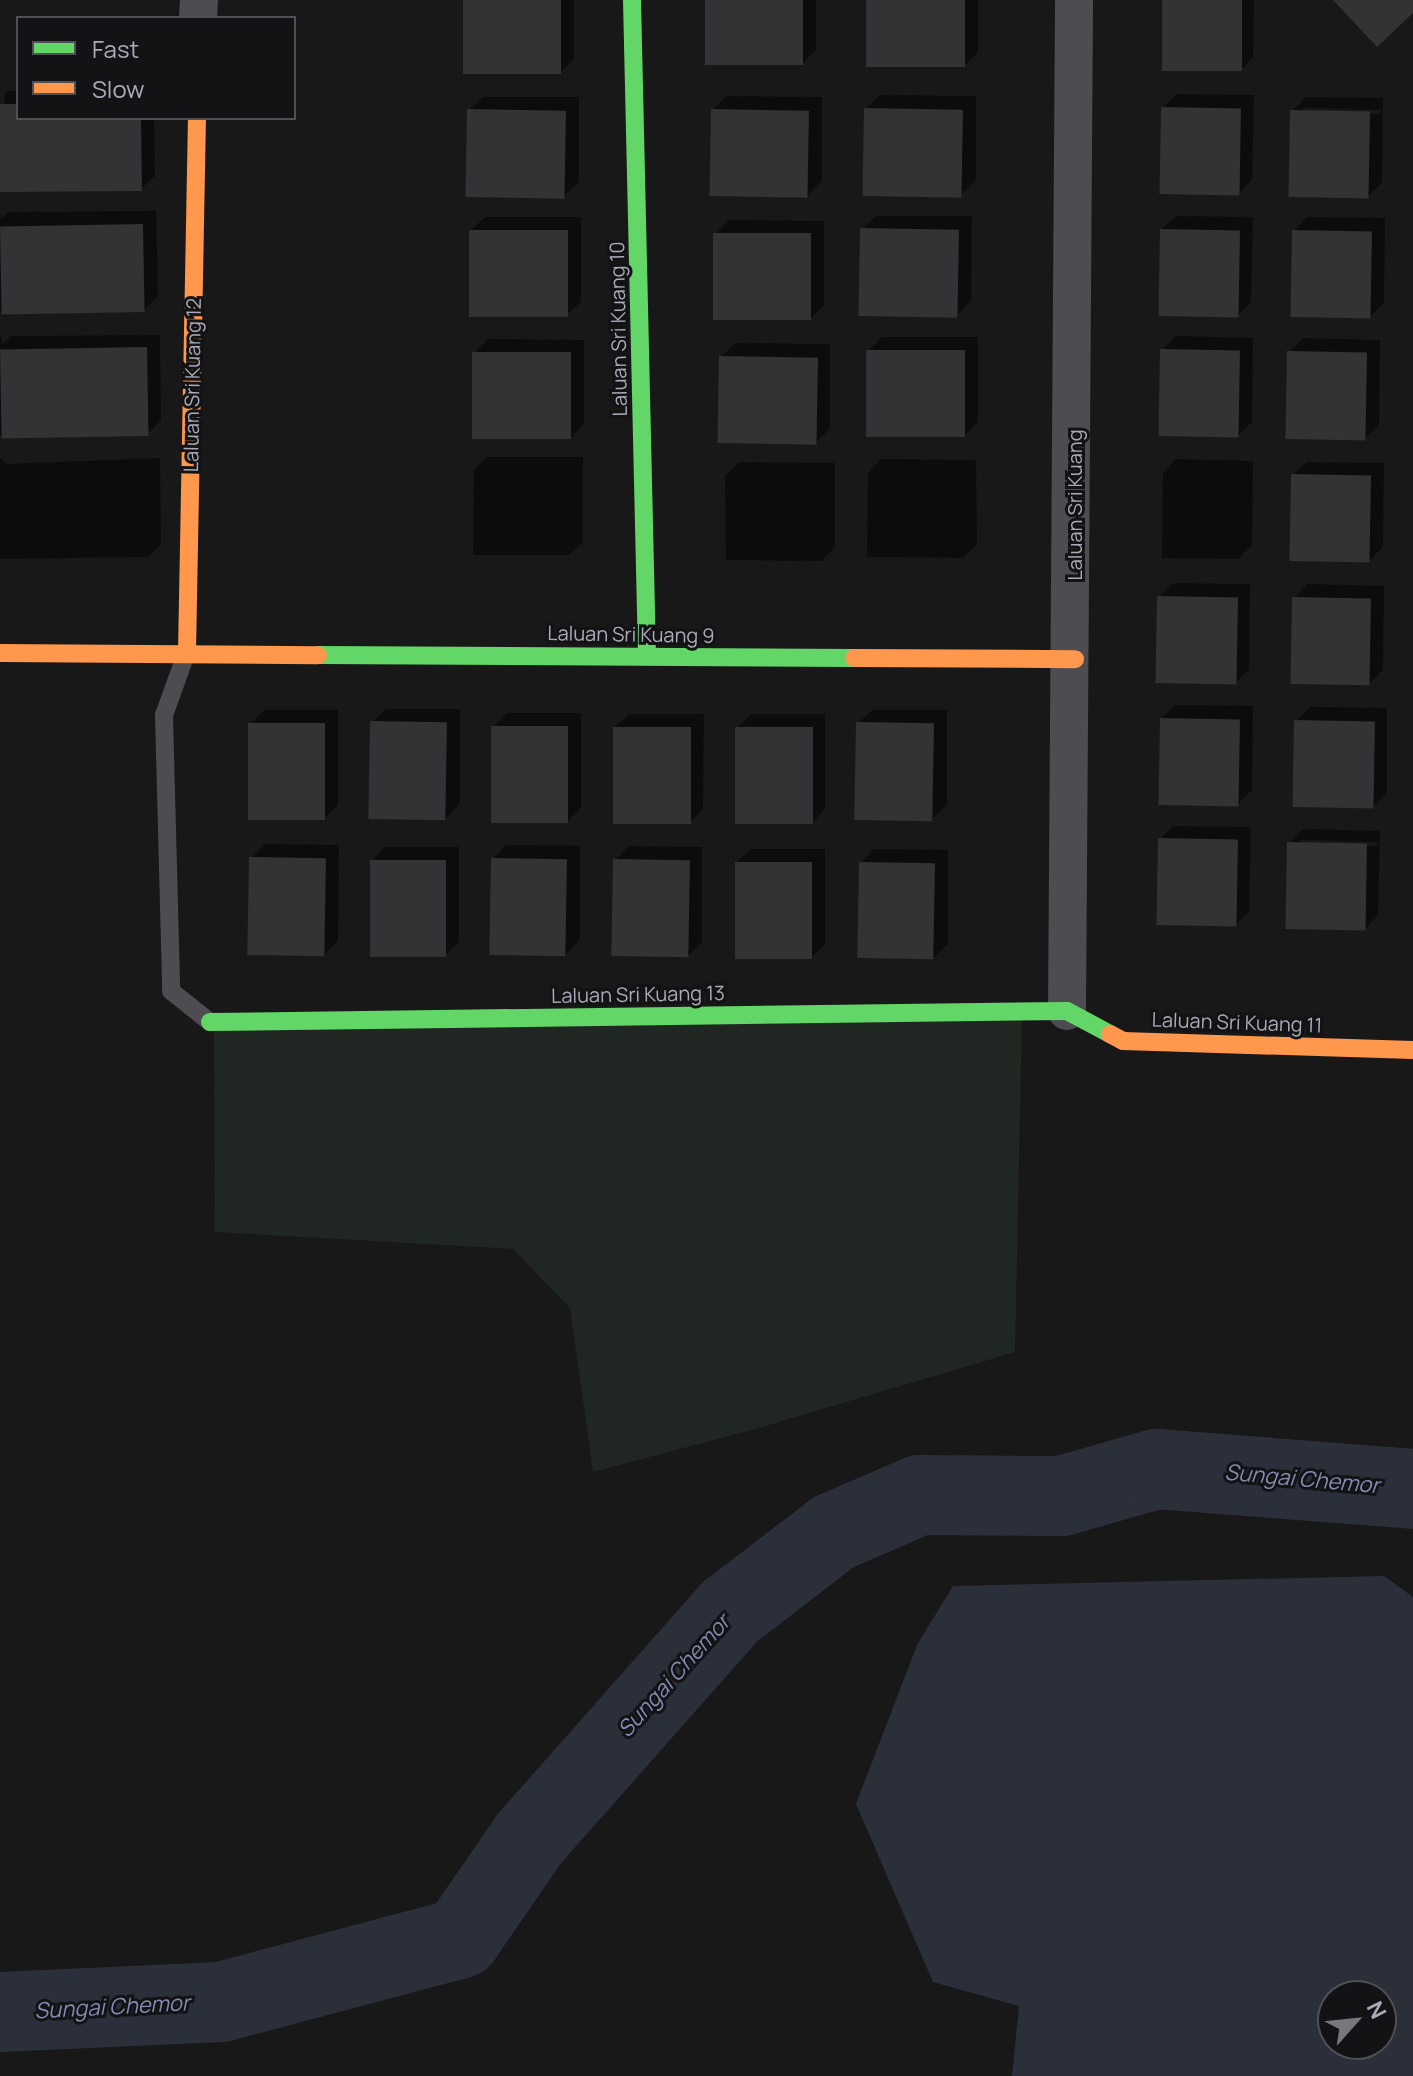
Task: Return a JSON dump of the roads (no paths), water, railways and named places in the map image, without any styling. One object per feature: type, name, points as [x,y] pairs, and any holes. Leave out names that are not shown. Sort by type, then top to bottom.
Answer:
[{"type":"street","name":"Laluan Sri Kuang 10","points":[[632,0],[647,656]]},
{"type":"street","name":"Laluan Sri Kuang","points":[[1067,1011],[1075,659],[1074,0]]},
{"type":"street","name":"Laluan Sri Kuang 12","points":[[187,652],[197,120]]},
{"type":"street","name":"Laluan Sri Kuang 9","points":[[0,653],[1075,659]]},
{"type":"street","name":"Laluan Sri Kuang 13","points":[[210,1022],[1067,1011]]},
{"type":"street","name":"Laluan Sri Kuang 11","points":[[1067,1011],[1123,1041],[1413,1050]]},
{"type":"lane","points":[[187,652],[164,715],[171,991],[210,1022]]},
{"type":"waterway","name":"Sungai Chemor","points":[[0,2012],[221,2002],[461,1938],[529,1839],[731,1611],[834,1532],[920,1495],[1062,1496],[1156,1469],[1413,1489]]}]
